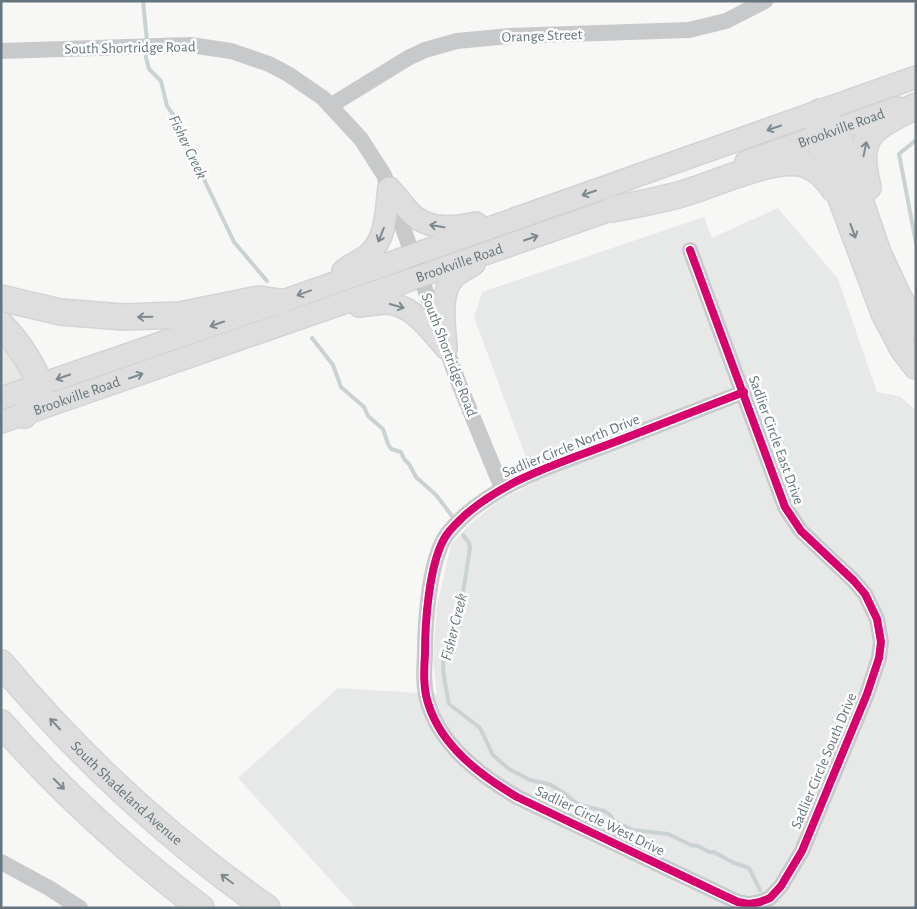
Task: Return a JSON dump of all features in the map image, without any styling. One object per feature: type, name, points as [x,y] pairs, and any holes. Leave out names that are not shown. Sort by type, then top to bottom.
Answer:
[{"type":"highway","points":[[899,298],[888,249],[864,170],[863,153],[870,135],[879,125],[916,106]]},
{"type":"highway","points":[[820,112],[827,133],[878,252],[899,298],[916,326]]},
{"type":"highway","points":[[827,133],[841,198],[884,313],[903,349],[916,366]]},
{"type":"highway","points":[[613,209],[686,193],[769,165],[785,162],[808,165],[818,171],[826,178],[841,198]]},
{"type":"highway","points":[[1,298],[60,312],[123,317],[180,315],[259,299],[280,302]]},
{"type":"highway","points":[[1,325],[26,355],[39,385],[38,397],[12,418]]},
{"type":"highway","name":"South Shadeland Avenue","points":[[1,663],[52,722],[131,800],[191,851],[267,908]]},
{"type":"highway","points":[[1,723],[92,816],[138,858],[201,908]]},
{"type":"main road","name":"Brookville Road","points":[[1,398],[412,256],[916,77]]},
{"type":"main road","name":"Brookville Road","points":[[12,418],[332,308],[916,101]]},
{"type":"main road","points":[[390,188],[408,211],[430,225],[452,227],[482,221],[520,218]]},
{"type":"main road","points":[[328,284],[348,266],[369,254],[377,245],[384,230],[390,188]]},
{"type":"main road","points":[[446,348],[444,304],[448,286],[464,270],[501,248]]},
{"type":"main road","points":[[332,308],[382,304],[398,306],[414,314],[446,348]]},
{"type":"street","name":"Orange Street","points":[[330,106],[408,58],[425,50],[458,41],[504,37],[689,30],[726,21],[737,8],[765,1]]},
{"type":"street","name":"South Shortridge Road","points":[[1,51],[190,45],[231,52],[269,64],[306,86],[330,106],[361,139],[390,188],[419,276],[459,384],[502,488]]},
{"type":"street","name":"Sadlier Circle East Drive","points":[[690,250],[789,515],[811,541],[860,587],[876,616]]},
{"type":"street","name":"Sadlier Circle North Drive","points":[[444,735],[434,719],[428,702],[424,679],[426,620],[435,564],[444,539],[450,530],[471,510],[502,488],[534,473],[744,392]]},
{"type":"street","name":"Sadlier Circle South Drive","points":[[760,902],[770,898],[777,890],[802,851],[867,694],[876,669],[880,647],[880,630],[876,616]]},
{"type":"street","name":"Sadlier Circle West Drive","points":[[444,735],[479,772],[517,797],[733,900],[749,904],[760,902]]},
{"type":"street","points":[[1,862],[49,888],[80,908]]},
{"type":"shaded area","points":[[778,208],[838,279],[877,392],[899,396],[916,410],[916,908],[356,908],[238,778],[338,688],[437,694],[433,661],[437,605],[451,545],[469,525],[497,502],[535,482],[474,317],[482,292],[704,217],[712,238]]},
{"type":"shaded area","points":[[1,339],[21,367],[23,382],[1,389]]},
{"type":"waterway","name":"Fisher Creek","points":[[143,1],[147,41]]},
{"type":"waterway","name":"Fisher Creek","points":[[146,51],[149,69],[161,81],[167,106],[184,134],[189,157],[200,171],[234,242],[267,281]]},
{"type":"waterway","points":[[916,140],[899,154],[916,243]]},
{"type":"waterway","name":"Fisher Creek","points":[[312,338],[333,365],[341,387],[364,407],[368,416],[383,429],[391,449],[401,452],[416,477],[436,495],[452,516]]},
{"type":"waterway","name":"Fisher Creek","points":[[463,535],[470,548],[459,618],[446,647],[443,664],[449,704],[480,728],[493,755],[509,769],[530,780],[549,784],[580,805],[604,811],[614,821],[633,830],[668,834],[749,868],[760,890]]},
{"type":"cycle path","points":[[690,250],[785,507],[801,531],[854,581],[865,594],[877,619],[881,642],[879,658],[867,694],[802,851],[781,886],[770,898],[749,904],[738,902],[517,797],[489,779],[464,758],[442,733],[428,703],[424,679],[427,611],[431,579],[439,550],[446,536],[464,516],[481,502],[499,491],[538,471],[620,440],[729,398],[744,392]]}]
